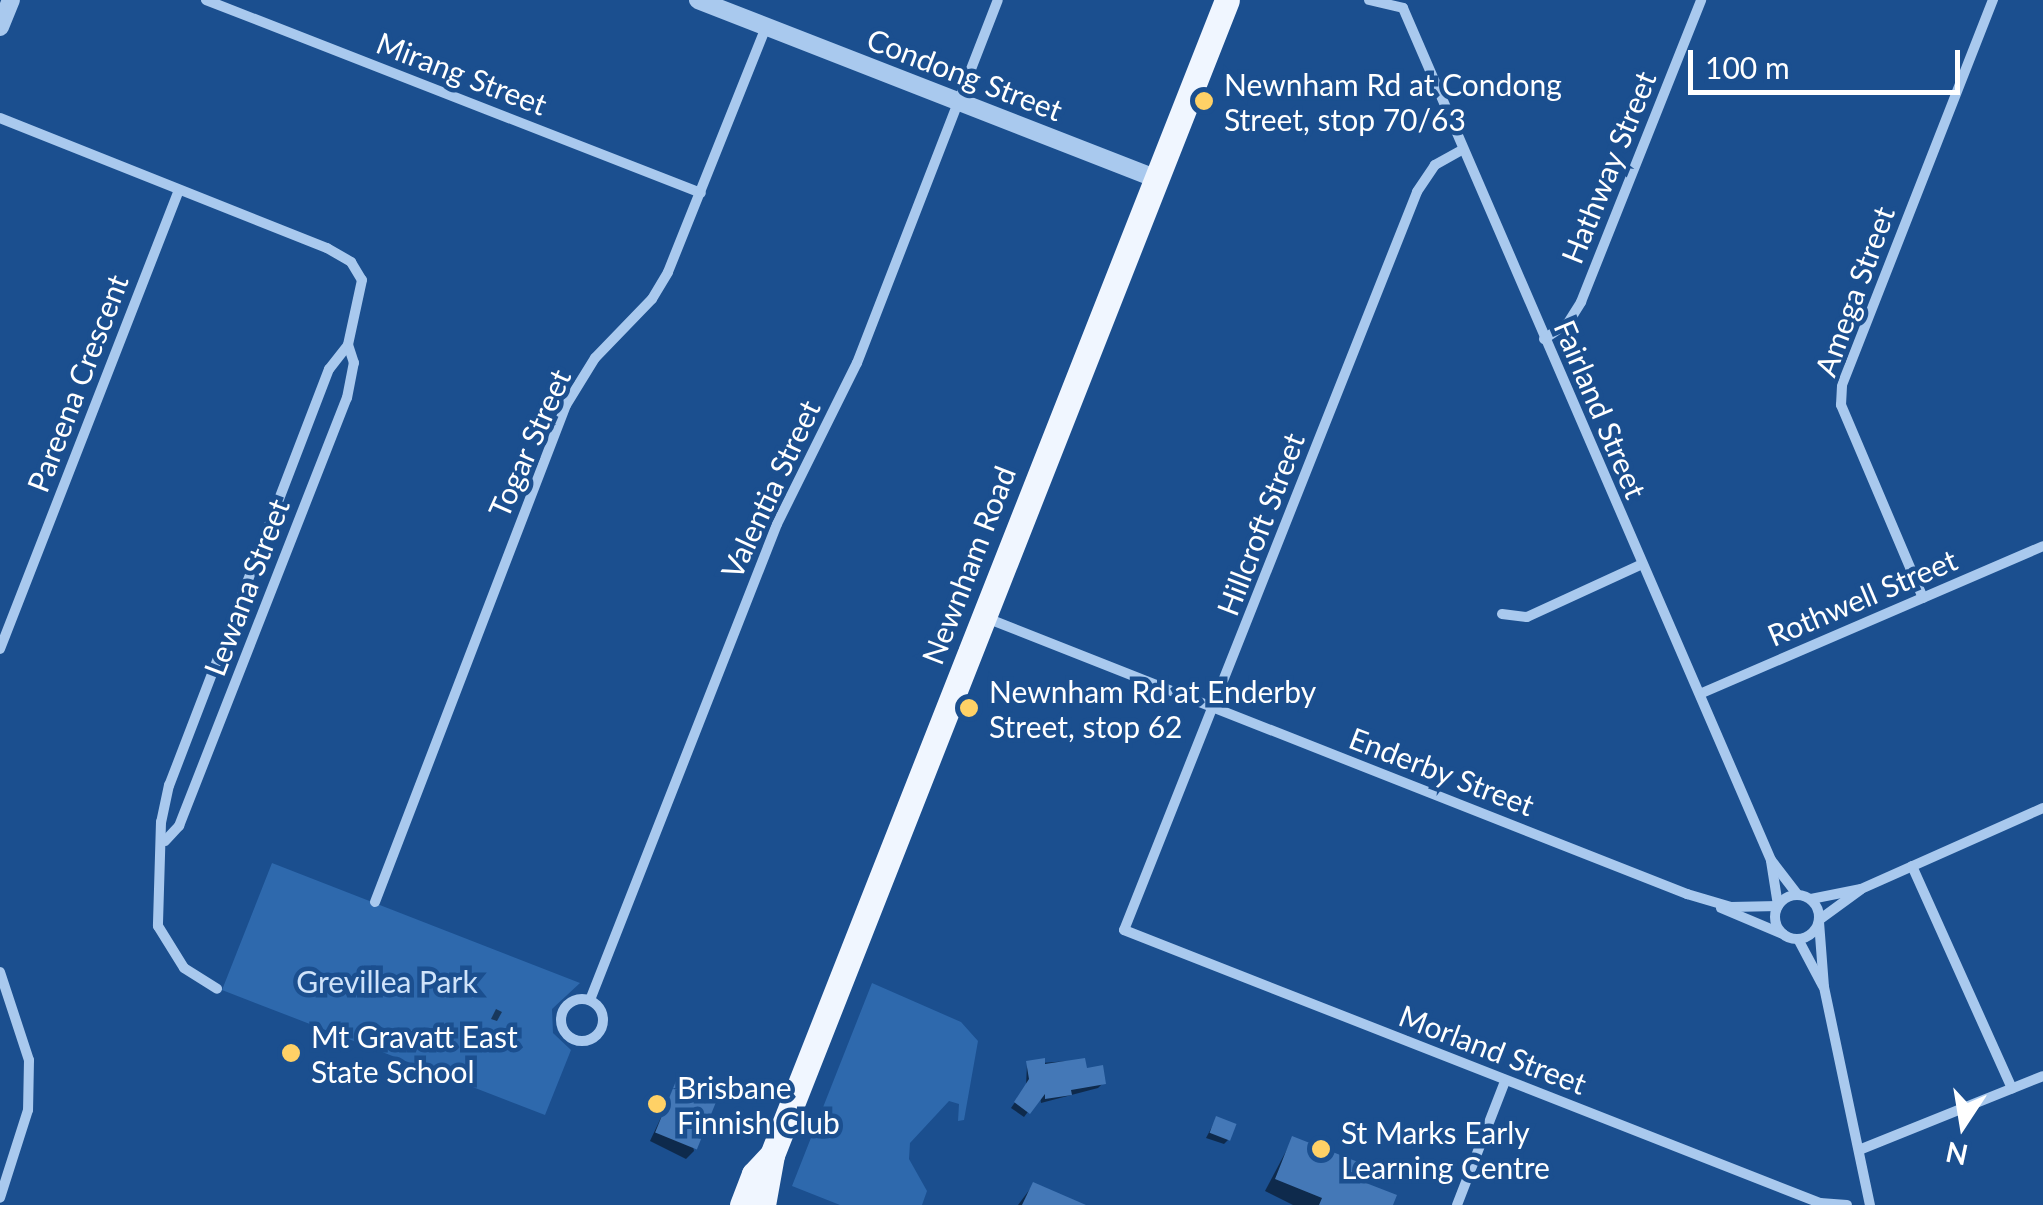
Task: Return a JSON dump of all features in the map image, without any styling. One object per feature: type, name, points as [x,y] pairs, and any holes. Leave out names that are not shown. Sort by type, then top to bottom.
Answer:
[{"type":"main road","name":"Newnham Road","points":[[762,1205],[772,1155],[1226,0]]},
{"type":"main road","name":"Newnham Road","points":[[742,1205],[754,1174],[772,1155]]},
{"type":"street","points":[[0,27],[11,0]]},
{"type":"street","name":"Mirang Street","points":[[206,0],[701,193]]},
{"type":"street","name":"Condong Street","points":[[698,0],[1155,178]]},
{"type":"street","name":"Valentia Street","points":[[590,1000],[777,524],[858,363],[998,0]]},
{"type":"street","name":"Fairland Street","points":[[1369,0],[1405,4],[1460,151],[1640,565],[1702,693],[1771,860],[1778,906]]},
{"type":"street","name":"Hathway Street","points":[[1544,339],[1568,322],[1581,302],[1701,0]]},
{"type":"street","name":"Amega Street","points":[[1923,598],[1841,405],[1842,386],[1994,0]]},
{"type":"street","name":"Togar Street","points":[[374,902],[566,405],[595,358],[652,300],[701,193],[766,27]]},
{"type":"street","name":"Lewana Street","points":[[0,118],[352,262],[362,280],[348,344],[329,370],[169,784],[161,822],[165,841],[158,926],[184,968],[217,989]]},
{"type":"street","name":"Hillcroft Street","points":[[1124,930],[1417,192],[1435,165],[1460,151]]},
{"type":"street","name":"Pareena Crescent","points":[[0,650],[180,191]]},
{"type":"street","name":"Lewana Street","points":[[165,841],[179,826],[347,398],[354,363],[348,344]]},
{"type":"street","name":"Rothwell Street","points":[[1702,693],[2043,546]]},
{"type":"street","points":[[1502,614],[1527,617],[1640,565]]},
{"type":"street","name":"Enderby Street","points":[[983,616],[1784,934]]},
{"type":"street","points":[[1824,987],[1798,939],[1784,934],[1776,921],[1778,906],[1797,894],[1812,900],[1861,889],[2043,808]]},
{"type":"street","name":"Fairland Street","points":[[1771,860],[1797,894]]},
{"type":"street","points":[[1912,866],[2012,1089]]},
{"type":"street","points":[[1798,939],[1861,889]]},
{"type":"street","points":[[1812,900],[1819,921],[1824,987],[1860,1150],[1866,1204]]},
{"type":"street","name":"Enderby Street","points":[[1716,904],[1778,906]]},
{"type":"street","name":"Morland Street","points":[[1124,930],[1820,1202],[1847,1205]]},
{"type":"street","points":[[0,972],[28,1060],[28,1110],[0,1198]]},
{"type":"street","points":[[590,1000],[603,1014],[600,1032],[574,1040],[562,1026],[564,1008],[590,1000]]},
{"type":"street","points":[[1860,1150],[2043,1076]]},
{"type":"street","points":[[1457,1205],[1505,1081]]},
{"type":"green space","name":"Grevillea Park","points":[[272,863],[580,983],[552,1009],[553,1033],[571,1050],[545,1115],[222,990]]},
{"type":"green space","points":[[872,983],[961,1022],[978,1041],[964,1120],[958,1121],[959,1104],[949,1101],[910,1143],[909,1159],[927,1191],[922,1205],[840,1205],[792,1186]]},
{"type":"building","points":[[1045,1058],[1045,1064],[1085,1058],[1087,1068],[1103,1065],[1106,1084],[1071,1090],[1072,1095],[1045,1099],[1045,1094],[1030,1114],[1014,1102],[1029,1079],[1026,1061]]},
{"type":"building","points":[[678,1076],[720,1093],[697,1149],[655,1133]]},
{"type":"building","points":[[1216,1116],[1237,1124],[1230,1141],[1210,1133]]},
{"type":"building","points":[[1292,1136],[1358,1162],[1355,1169],[1369,1174],[1366,1183],[1397,1195],[1393,1205],[1319,1205],[1322,1198],[1275,1179]]},
{"type":"building","points":[[1033,1182],[1086,1205],[1022,1205]]},
{"type":"place","name":"Newnham Rd at Condong Street, stop 70/63","points":[[1204,101]]},
{"type":"place","name":"Newnham Rd at Enderby Street, stop 62","points":[[969,708]]},
{"type":"place","name":"Mt Gravatt East State School","points":[[291,1053]]},
{"type":"place","name":"Brisbane Finnish Club","points":[[657,1104]]},
{"type":"place","name":"St Marks Early Learning Centre","points":[[1321,1149]]}]
